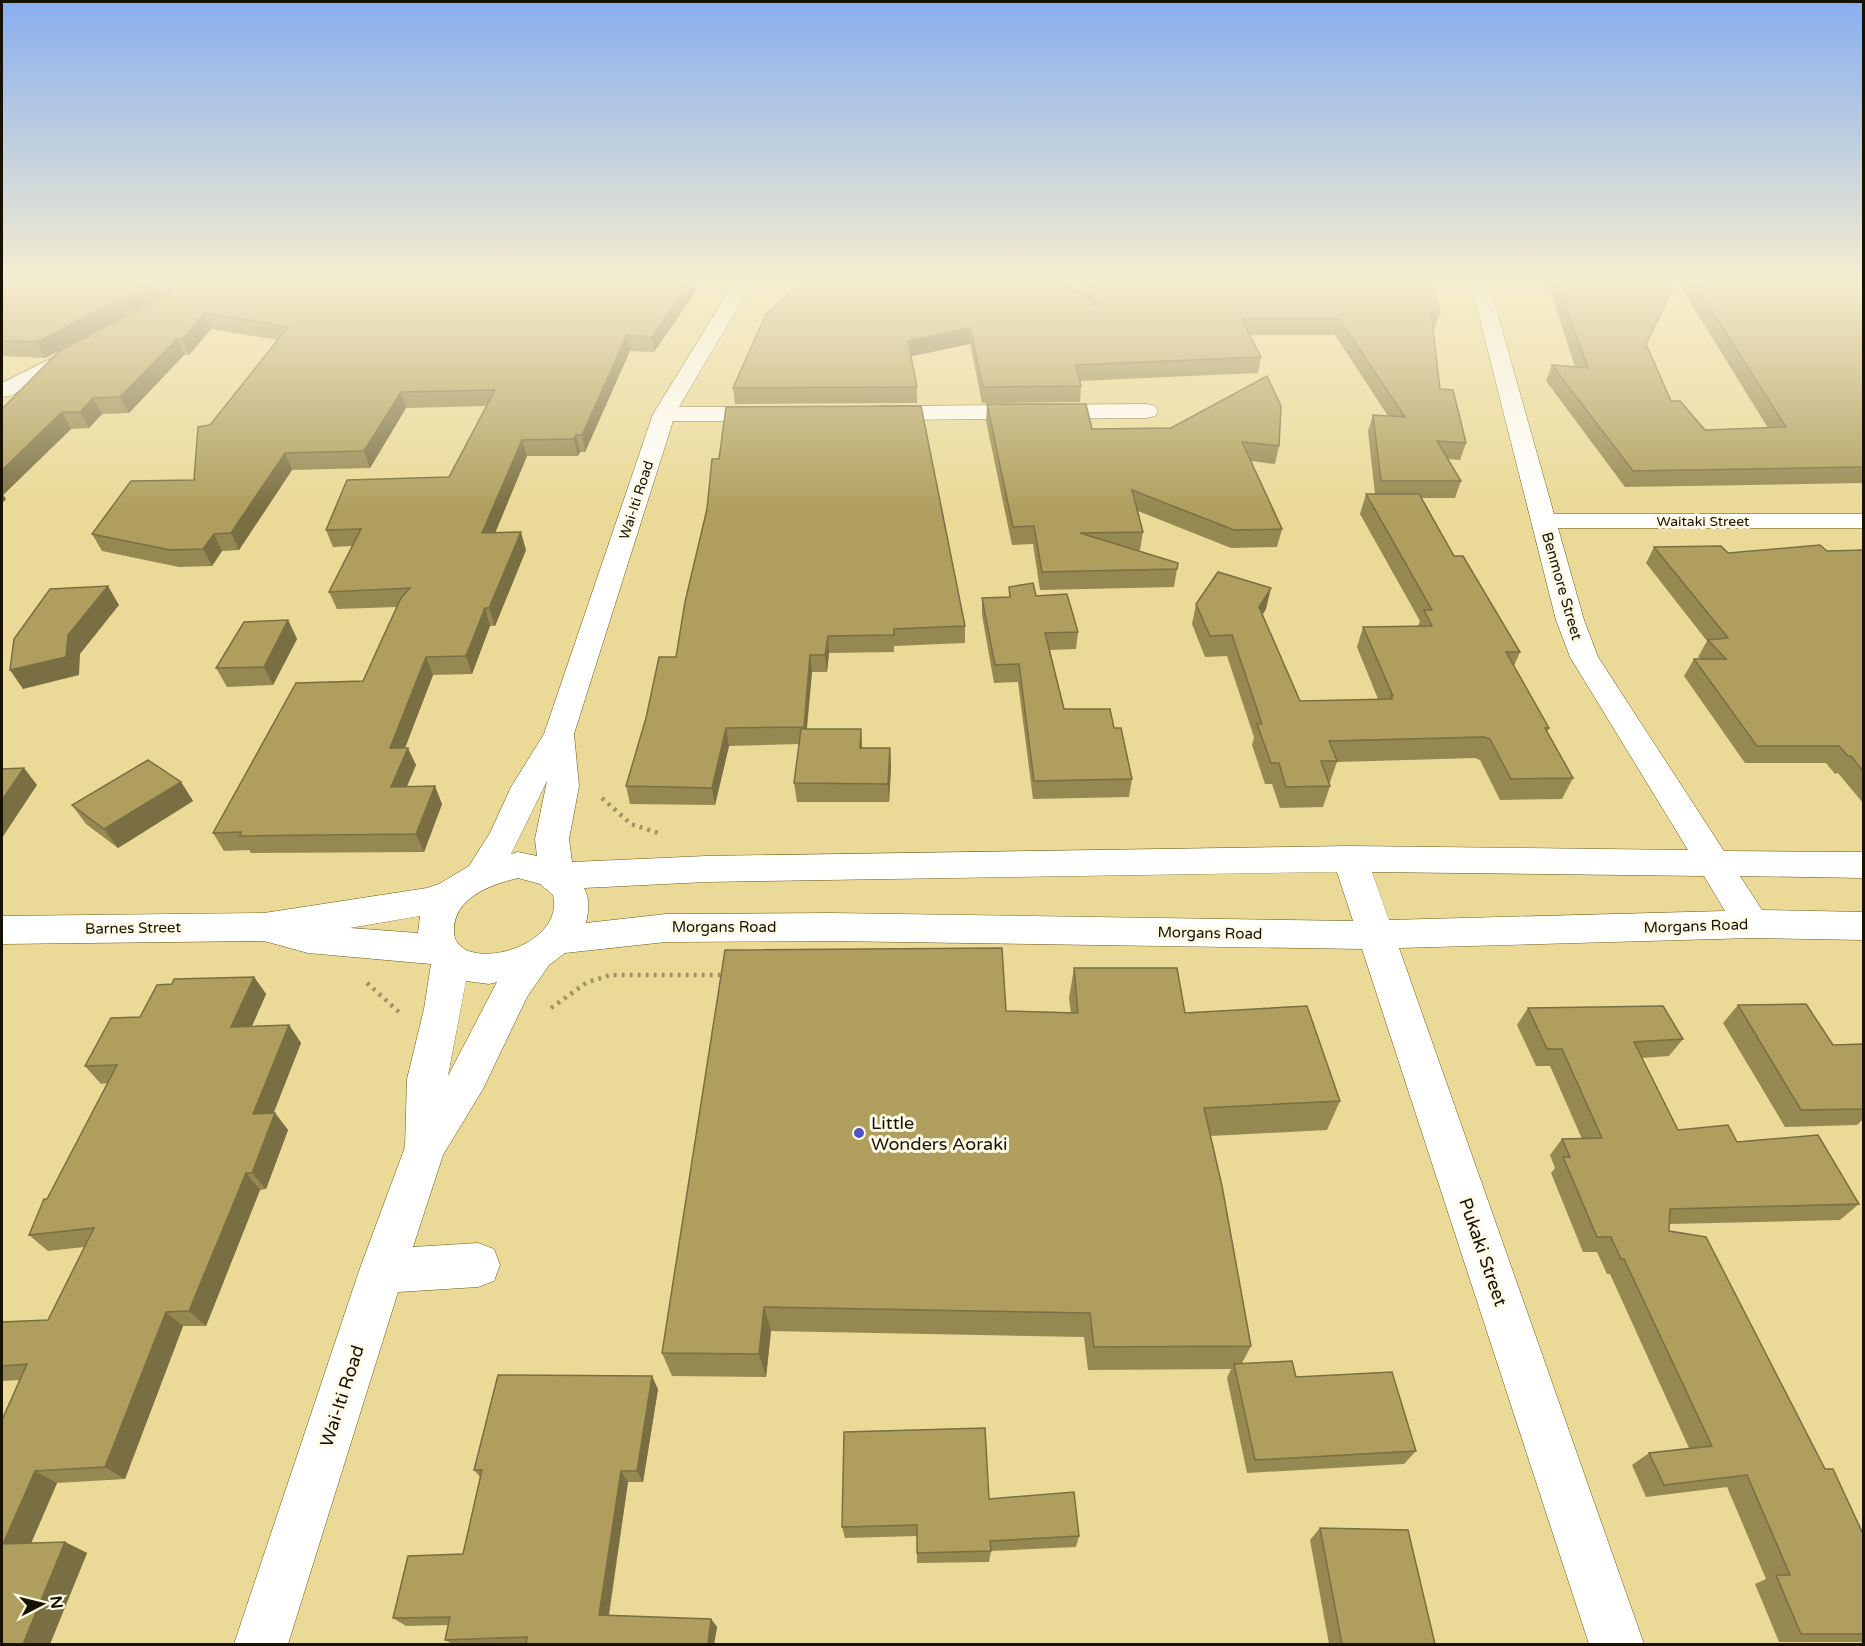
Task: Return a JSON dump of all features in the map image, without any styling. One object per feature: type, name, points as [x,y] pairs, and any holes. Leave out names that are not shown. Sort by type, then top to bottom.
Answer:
[{"type":"street","points":[[2,391],[66,357]]},
{"type":"street","name":"Wai-Iti Road","points":[[482,873],[505,836],[527,787],[560,734],[664,414],[699,357]]},
{"type":"street","name":"Benmore Street","points":[[1499,357],[1570,620],[1584,657],[1752,924]]},
{"type":"street","points":[[864,413],[1147,411]]},
{"type":"street","points":[[664,414],[793,413]]},
{"type":"street","name":"Waitaki Street","points":[[1543,522],[1863,521]]},
{"type":"street","name":"Wai-Iti Road","points":[[557,876],[552,840],[563,786],[560,734]]},
{"type":"street","points":[[557,876],[706,869],[1350,859],[1863,865]]},
{"type":"street","name":"Pukaki Street","points":[[1350,859],[1617,1644]]},
{"type":"street","points":[[518,865],[539,868],[557,876],[568,889],[572,905],[568,922],[546,948],[512,966],[489,969],[468,968],[445,954],[434,937],[435,923],[440,908],[450,895],[464,883],[482,873],[518,865]]},
{"type":"street","name":"Barnes Street","points":[[2,930],[264,927],[317,917],[369,913],[416,905],[450,895]]},
{"type":"street","name":"Morgans Road","points":[[546,948],[666,927],[1375,935],[1752,924],[1863,926]]},
{"type":"street","name":"Barnes Street","points":[[264,927],[308,939],[445,954]]},
{"type":"street","name":"Wai-Iti Road","points":[[261,1644],[382,1271],[425,1148],[469,1077],[513,987],[546,948]]},
{"type":"street","name":"Wai-Iti Road","points":[[425,1148],[427,1079],[443,1009],[445,954]]},
{"type":"street","points":[[382,1271],[478,1265]]},
{"type":"path","points":[[599,793],[607,804],[631,824],[657,833],[666,839]]},
{"type":"path","points":[[543,1014],[572,990],[597,977],[720,975],[730,970]]},
{"type":"path","points":[[358,978],[367,983],[405,1017]]},
{"type":"building","points":[[53,357],[159,357],[120,397],[93,398],[80,412],[62,412],[2,470],[2,409]]},
{"type":"building","points":[[264,357],[617,357],[582,435],[576,435],[574,439],[522,440],[482,533],[521,532],[489,608],[485,608],[466,656],[426,657],[390,748],[408,748],[391,787],[435,786],[416,834],[240,836],[241,832],[213,833],[296,683],[363,681],[401,598],[410,588],[329,592],[361,529],[326,530],[347,480],[449,477],[495,390],[401,392],[364,451],[285,453],[231,533],[214,534],[203,549],[170,550],[92,534],[131,481],[194,480],[198,427],[210,425]]},
{"type":"building","points":[[747,357],[911,357],[917,387],[733,388]]},
{"type":"building","points":[[976,357],[1261,357],[1076,365],[1081,386],[983,387]]},
{"type":"building","points":[[1364,357],[1436,357],[1440,389],[1453,390],[1466,443],[1437,441],[1461,481],[1381,481],[1373,415],[1405,417]]},
{"type":"building","points":[[1584,357],[1652,357],[1671,401],[1680,401],[1705,430],[1786,427],[1741,357],[1863,357],[1863,467],[1633,471],[1552,365],[1588,368]]},
{"type":"building","points":[[1267,376],[1281,406],[1279,446],[1242,442],[1282,529],[1234,530],[1132,490],[1143,532],[1080,533],[1178,563],[1177,569],[1042,572],[1034,526],[1013,527],[987,404],[1086,404],[1092,429],[1171,428]]},
{"type":"building","points":[[921,406],[965,626],[894,629],[894,635],[828,636],[825,655],[810,655],[804,727],[726,728],[712,788],[626,786],[646,718],[659,657],[676,657],[685,602],[707,509],[712,459],[719,459],[726,407]]},
{"type":"building","points":[[1366,494],[1419,494],[1454,556],[1463,556],[1520,652],[1506,652],[1549,728],[1545,728],[1573,778],[1511,779],[1490,739],[1484,737],[1329,741],[1337,761],[1321,761],[1330,786],[1286,787],[1279,763],[1271,763],[1257,724],[1262,724],[1232,635],[1210,636],[1196,604],[1218,572],[1271,588],[1259,607],[1300,701],[1392,699],[1391,696],[1393,696],[1363,627],[1432,626],[1424,610],[1432,610]]},
{"type":"building","points":[[1820,545],[1827,551],[1863,550],[1863,771],[1839,746],[1757,746],[1694,659],[1726,659],[1708,640],[1728,638],[1654,547],[1721,546],[1728,553]]},
{"type":"building","points":[[1033,583],[1036,596],[1067,594],[1078,632],[1045,633],[1064,709],[1110,709],[1114,728],[1121,728],[1132,779],[1034,781],[1019,664],[995,665],[982,598],[1010,597],[1009,587]]},
{"type":"building","points":[[108,586],[68,635],[66,657],[10,670],[14,639],[50,589]]},
{"type":"building","points":[[288,620],[264,667],[216,668],[244,622]]},
{"type":"building","points":[[801,729],[861,729],[860,748],[890,748],[888,784],[794,783]]},
{"type":"building","points":[[148,760],[181,782],[104,829],[72,805]]},
{"type":"building","points":[[24,768],[2,800],[2,769]]},
{"type":"building","points":[[1002,948],[1006,1011],[1078,1013],[1074,968],[1177,968],[1185,1013],[1307,1006],[1340,1101],[1204,1108],[1222,1186],[1251,1346],[1094,1347],[1090,1313],[764,1307],[759,1354],[662,1353],[725,950]]},
{"type":"building","points":[[254,977],[231,1027],[289,1025],[253,1114],[275,1113],[252,1173],[246,1173],[189,1311],[166,1312],[105,1467],[35,1471],[3,1544],[65,1542],[23,1644],[2,1644],[2,1420],[27,1364],[2,1366],[2,1322],[48,1320],[94,1228],[29,1235],[44,1199],[47,1199],[117,1065],[85,1066],[111,1018],[140,1017],[157,985],[172,984],[174,979]]},
{"type":"building","points":[[1806,1004],[1833,1045],[1863,1044],[1863,1109],[1801,1110],[1738,1005]]},
{"type":"building","points":[[1663,1006],[1683,1039],[1634,1042],[1678,1130],[1728,1125],[1737,1142],[1818,1135],[1859,1204],[1670,1209],[1669,1231],[1706,1237],[1825,1469],[1833,1469],[1863,1534],[1863,1634],[1801,1634],[1776,1575],[1790,1575],[1747,1475],[1664,1485],[1649,1453],[1712,1446],[1624,1259],[1621,1259],[1611,1237],[1597,1237],[1563,1157],[1570,1157],[1562,1139],[1602,1138],[1562,1049],[1547,1049],[1528,1008]]},
{"type":"building","points":[[1292,1361],[1296,1377],[1392,1372],[1416,1451],[1255,1460],[1234,1364]]},
{"type":"building","points":[[498,1375],[652,1376],[637,1471],[621,1471],[599,1615],[711,1619],[708,1644],[526,1644],[527,1637],[445,1640],[450,1617],[393,1618],[408,1556],[463,1554],[482,1470],[474,1470]]},
{"type":"building","points":[[985,1428],[989,1499],[1074,1492],[1079,1536],[990,1541],[991,1551],[917,1553],[917,1525],[842,1527],[844,1432]]},
{"type":"building","points":[[1320,1528],[1408,1530],[1435,1644],[1342,1644]]},
{"type":"place","name":"Little Wonders Aoraki","points":[[859,1133]]}]
